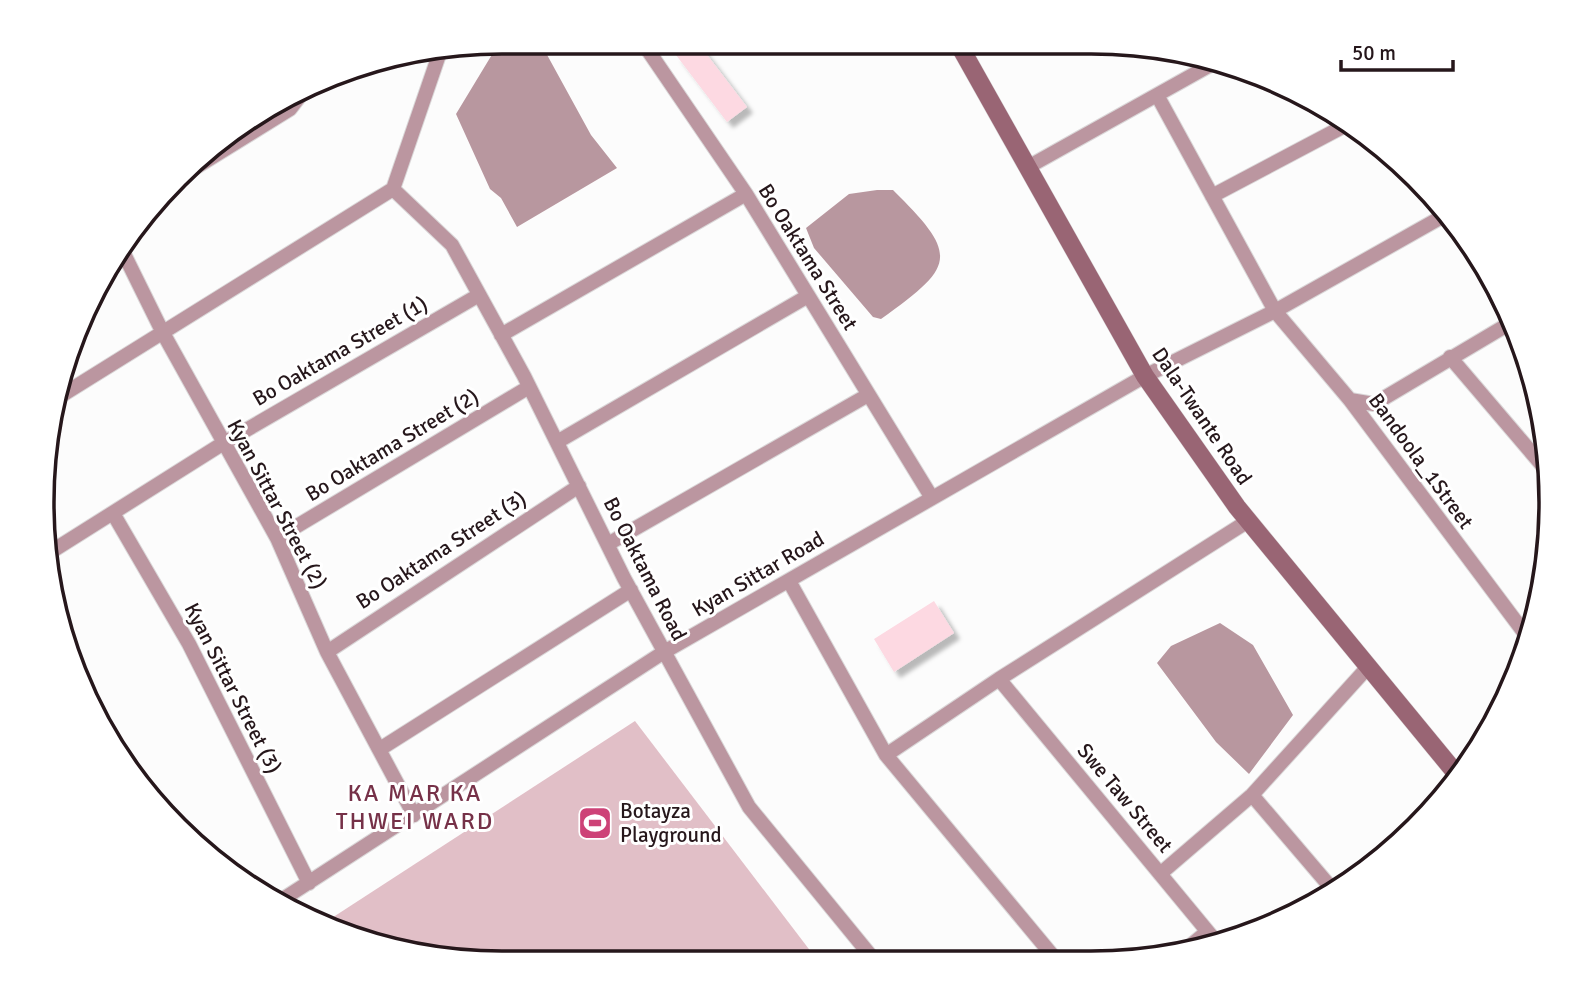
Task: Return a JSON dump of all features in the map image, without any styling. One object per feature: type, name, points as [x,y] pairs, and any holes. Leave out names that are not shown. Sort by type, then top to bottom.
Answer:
[{"type":"main road","name":"Dala-Twante Road","points":[[964,54],[1145,376],[1248,521],[1451,768]]},
{"type":"street","name":"Bo Oaktama Street","points":[[651,54],[746,194],[932,498]]},
{"type":"street","points":[[69,392],[393,189],[438,59]]},
{"type":"street","points":[[1028,167],[1203,69]]},
{"type":"street","name":"Bandoola_1Street","points":[[1157,95],[1275,311],[1350,400],[1521,628]]},
{"type":"street","points":[[237,142],[292,107]]},
{"type":"street","points":[[1212,196],[1338,129]]},
{"type":"street","name":"Bo Oaktama Road","points":[[393,189],[452,245],[529,387],[631,590],[749,807],[867,951]]},
{"type":"street","points":[[501,335],[746,194]]},
{"type":"street","name":"Kyan Sittar Road","points":[[288,896],[664,652],[1145,376],[1275,311],[1438,219]]},
{"type":"street","name":"Kyan Sittar Street (2)","points":[[126,259],[222,444],[276,538],[327,652],[414,815]]},
{"type":"street","name":"Bo Oaktama Street (1)","points":[[57,548],[114,515],[222,444],[479,295]]},
{"type":"street","points":[[557,442],[808,296]]},
{"type":"street","points":[[1350,400],[1374,404],[1503,327]]},
{"type":"street","points":[[1450,357],[1537,459]]},
{"type":"street","name":"Bo Oaktama Street (2)","points":[[276,538],[529,387]]},
{"type":"street","points":[[607,544],[868,395]]},
{"type":"street","name":"Bo Oaktama Street (3)","points":[[327,652],[579,486]]},
{"type":"street","name":"Kyan Sittar Street (3)","points":[[114,515],[189,644],[309,883]]},
{"type":"street","points":[[886,755],[999,679],[1248,521]]},
{"type":"street","points":[[789,581],[886,755],[1049,951]]},
{"type":"street","points":[[380,749],[631,590]]},
{"type":"street","points":[[1160,874],[1252,795],[1368,667]]},
{"type":"street","name":"Swe Taw Street","points":[[999,679],[1209,934]]},
{"type":"street","points":[[1252,795],[1327,883]]},
{"type":"street","points":[[1202,936],[1207,932]]},
{"type":"shaded area","points":[[492,54],[547,54],[591,135],[617,168],[517,227],[501,198],[490,189],[456,114]]},
{"type":"shaded area","points":[[893,190],[915,212],[938,246],[940,259],[935,272],[924,286],[881,319],[873,317],[814,248],[806,228],[849,194]]},
{"type":"shaded area","points":[[1220,623],[1253,645],[1293,715],[1249,774],[1216,742],[1157,663],[1171,646]]},
{"type":"shaded area","name":"Botayza Playground","points":[[635,721],[810,951],[473,950],[415,942],[332,918]]},
{"type":"building","points":[[706,54],[747,107],[727,122],[676,55]]},
{"type":"building","points":[[934,601],[954,633],[894,672],[874,639]]},
{"type":"place","name":"Botayza Playground","points":[[595,823]]},
{"type":"district","name":"KA MAR KA THWEI WARD","points":[[415,807]]}]
